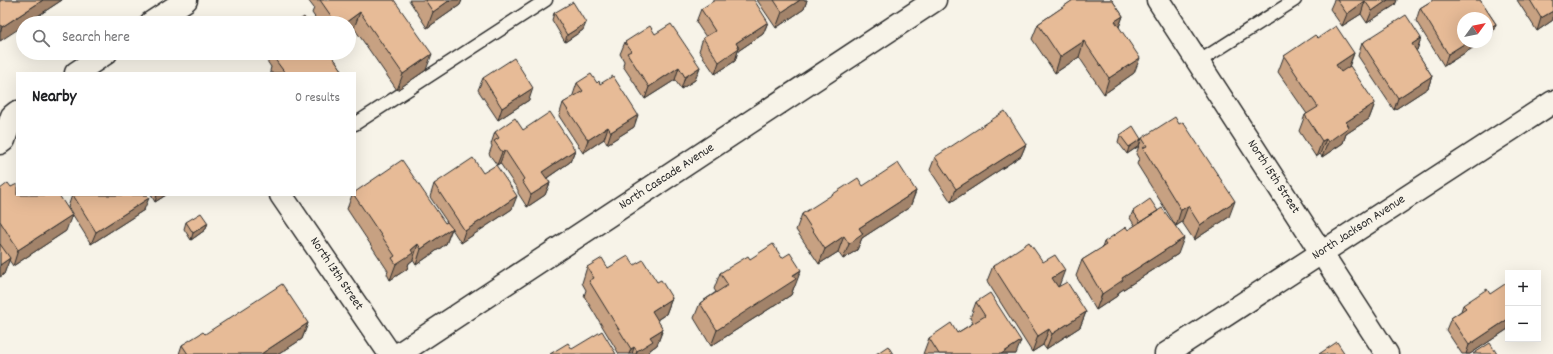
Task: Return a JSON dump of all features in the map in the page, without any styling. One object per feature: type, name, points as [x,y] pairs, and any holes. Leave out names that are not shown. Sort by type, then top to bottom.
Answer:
[{"type":"street","points":[[162,16],[186,0]]},
{"type":"street","name":"North Cascade Avenue","points":[[398,354],[935,0]]},
{"type":"street","name":"North 15th Street","points":[[1158,0],[1388,354]]},
{"type":"street","points":[[78,72],[96,60]]},
{"type":"street","name":"North Jackson Avenue","points":[[1166,354],[1553,102]]},
{"type":"street","points":[[0,143],[4,140],[12,116],[16,113]]},
{"type":"street","name":"North 13th Street","points":[[282,196],[390,354]]},
{"type":"lane","points":[[356,123],[546,0]]},
{"type":"lane","points":[[1198,62],[1295,0]]},
{"type":"building","points":[[0,0],[43,0],[19,16],[16,16],[16,18],[2,27],[0,24]]},
{"type":"building","points":[[320,0],[394,0],[432,54],[403,74],[360,12],[355,16],[331,16]]},
{"type":"building","points":[[425,0],[450,0],[433,12]]},
{"type":"building","points":[[715,0],[754,0],[768,22],[736,43],[739,48],[719,62],[703,38],[715,31],[701,9]]},
{"type":"building","points":[[774,0],[800,0],[782,12]]},
{"type":"building","points":[[1073,0],[1112,0],[1123,16],[1115,21],[1140,58],[1109,78],[1084,41],[1060,57],[1038,24]]},
{"type":"building","points":[[1337,0],[1388,0],[1372,11],[1365,1],[1347,14]]},
{"type":"building","points":[[1433,0],[1480,0],[1488,12],[1457,12],[1458,48],[1448,54],[1420,8]]},
{"type":"building","points":[[1530,0],[1553,0],[1553,11],[1541,18]]},
{"type":"building","points":[[573,2],[586,23],[567,35],[554,13]]},
{"type":"building","points":[[1406,15],[1421,38],[1412,44],[1432,76],[1398,98],[1362,43]]},
{"type":"building","points":[[671,24],[700,67],[685,77],[679,67],[649,87],[627,53],[631,51],[625,42],[650,26],[655,34]]},
{"type":"building","points":[[1336,26],[1354,53],[1336,65],[1341,72],[1350,66],[1375,103],[1346,122],[1349,127],[1328,142],[1326,139],[1322,141],[1305,115],[1318,107],[1284,56],[1315,35],[1318,38]]},
{"type":"building","points":[[514,58],[533,88],[502,108],[483,78]]},
{"type":"building","points":[[275,60],[335,60],[342,70],[339,72],[284,72]]},
{"type":"building","points":[[591,74],[597,83],[599,81],[600,84],[613,76],[638,115],[611,132],[608,127],[588,140],[563,103],[583,91],[577,83]]},
{"type":"building","points":[[1005,111],[1026,144],[956,189],[935,157]]},
{"type":"building","points":[[550,112],[575,150],[542,172],[550,183],[531,195],[522,181],[524,179],[505,150],[502,152],[494,141],[499,138],[495,132],[515,118],[523,130]]},
{"type":"building","points":[[1175,117],[1179,124],[1183,122],[1235,201],[1200,225],[1188,206],[1181,210],[1143,148],[1147,146],[1142,138]]},
{"type":"building","points":[[1133,126],[1141,139],[1129,147],[1120,135]]},
{"type":"building","points":[[473,158],[483,173],[496,165],[517,196],[465,231],[434,184]]},
{"type":"building","points":[[402,160],[445,223],[447,222],[452,228],[421,249],[418,244],[411,250],[413,253],[396,264],[392,258],[395,256],[355,196],[356,196],[356,191]]},
{"type":"building","points":[[898,163],[916,191],[859,228],[863,234],[849,244],[844,236],[825,249],[802,214],[858,178],[863,186]]},
{"type":"building","points":[[8,183],[11,187],[16,184],[16,196],[60,196],[72,215],[18,250],[0,221],[0,189]]},
{"type":"building","points":[[74,196],[148,196],[149,198],[96,232]]},
{"type":"building","points":[[1150,199],[1158,211],[1140,222],[1133,211]]},
{"type":"building","points":[[1162,208],[1184,238],[1122,278],[1123,280],[1102,294],[1082,260],[1106,245],[1104,242],[1126,227],[1128,230]]},
{"type":"building","points":[[201,213],[208,223],[193,233],[186,222]]},
{"type":"building","points":[[1029,242],[1043,262],[1055,255],[1065,270],[1052,278],[1058,287],[1067,282],[1086,312],[1052,334],[1049,329],[1038,336],[993,266]]},
{"type":"building","points":[[0,244],[10,258],[0,265]]},
{"type":"building","points":[[773,244],[782,258],[790,253],[801,270],[793,275],[796,279],[717,330],[700,303],[728,285],[720,273],[748,256],[750,259]]},
{"type":"building","points":[[628,256],[634,265],[643,260],[657,282],[661,280],[672,298],[652,311],[663,329],[650,337],[653,341],[637,351],[634,347],[631,349],[589,281],[594,278],[587,267],[602,258],[608,268]]},
{"type":"building","points":[[282,284],[308,323],[261,354],[188,354],[182,345],[203,332],[205,334]]},
{"type":"building","points":[[1505,284],[1505,321],[1469,345],[1451,318],[1466,308],[1463,305],[1487,289],[1490,294]]},
{"type":"building","points":[[990,293],[1021,341],[1001,354],[939,354],[929,338],[951,323],[957,333],[985,316],[976,302]]},
{"type":"building","points":[[602,331],[616,354],[550,354],[568,343],[572,349]]},
{"type":"building","points":[[1337,342],[1345,354],[1319,354]]},
{"type":"building","points":[[1490,343],[1497,354],[1473,354]]},
{"type":"building","points":[[888,346],[893,354],[876,354]]}]
